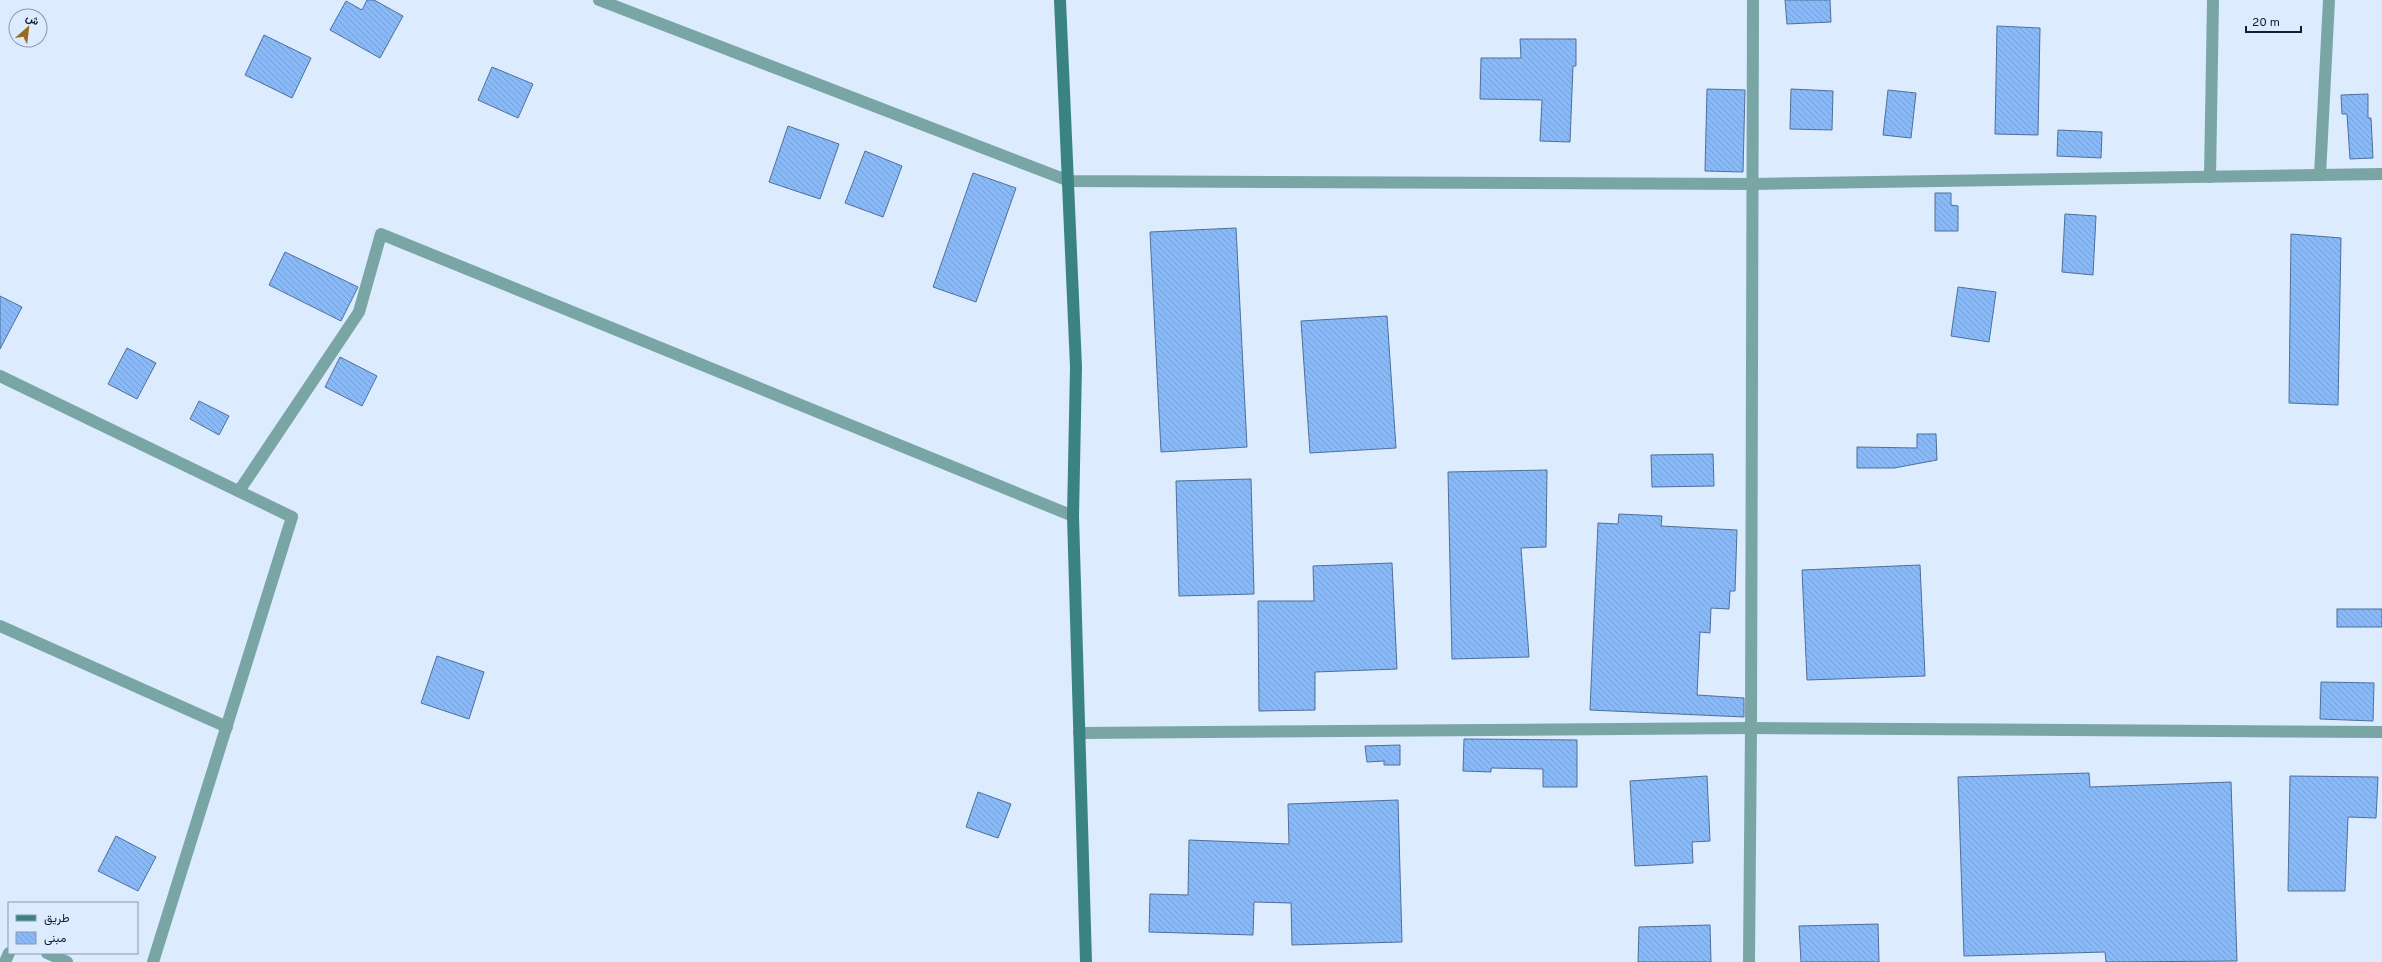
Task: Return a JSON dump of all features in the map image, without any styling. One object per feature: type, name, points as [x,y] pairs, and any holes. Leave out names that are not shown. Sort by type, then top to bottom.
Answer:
[{"type":"street","points":[[599,0],[1069,181],[1754,184],[2382,174]]},
{"type":"street","points":[[1060,0],[1076,367],[1073,516],[1086,962]]},
{"type":"street","points":[[1749,962],[1754,184],[1753,0]]},
{"type":"street","points":[[2210,177],[2213,0]]},
{"type":"street","points":[[2320,175],[2329,0]]},
{"type":"street","points":[[239,491],[359,312],[381,234],[1073,516]]},
{"type":"street","points":[[0,376],[292,517],[153,962]]},
{"type":"street","points":[[0,626],[226,727]]},
{"type":"street","points":[[1079,733],[1751,728],[2382,732]]},
{"type":"street","points":[[49,954],[67,962]]},
{"type":"building","points":[[367,0],[374,0],[403,16],[380,58],[330,30],[346,1],[362,10]]},
{"type":"building","points":[[1785,0],[1830,0],[1831,22],[1787,24]]},
{"type":"building","points":[[1997,26],[2040,28],[2038,135],[1995,134]]},
{"type":"building","points":[[264,35],[311,58],[292,98],[245,75]]},
{"type":"building","points":[[1520,39],[1576,39],[1576,66],[1573,66],[1570,142],[1540,141],[1542,100],[1480,99],[1481,58],[1521,58]]},
{"type":"building","points":[[492,67],[533,84],[518,118],[478,100]]},
{"type":"building","points":[[1707,89],[1745,90],[1743,172],[1705,171]]},
{"type":"building","points":[[1791,89],[1833,91],[1832,130],[1790,129]]},
{"type":"building","points":[[1888,90],[1916,93],[1911,138],[1883,135]]},
{"type":"building","points":[[2368,94],[2368,118],[2371,118],[2373,158],[2350,159],[2347,114],[2342,114],[2341,95]]},
{"type":"building","points":[[788,126],[839,144],[820,199],[769,182]]},
{"type":"building","points":[[2058,130],[2102,132],[2101,158],[2057,156]]},
{"type":"building","points":[[865,151],[902,166],[883,217],[845,203]]},
{"type":"building","points":[[973,173],[1016,188],[976,302],[933,287]]},
{"type":"building","points":[[1935,193],[1951,193],[1951,205],[1958,206],[1958,231],[1935,231]]},
{"type":"building","points":[[2065,214],[2096,216],[2093,275],[2062,272]]},
{"type":"building","points":[[1236,228],[1247,447],[1161,452],[1150,232]]},
{"type":"building","points":[[2291,234],[2341,238],[2338,405],[2289,403]]},
{"type":"building","points":[[285,252],[358,287],[341,321],[269,285]]},
{"type":"building","points":[[1958,287],[1996,292],[1989,342],[1951,336]]},
{"type":"building","points":[[0,296],[22,307],[0,349]]},
{"type":"building","points":[[1387,316],[1396,448],[1310,453],[1301,321]]},
{"type":"building","points":[[127,348],[156,363],[137,399],[108,384]]},
{"type":"building","points":[[340,357],[377,376],[362,406],[325,387]]},
{"type":"building","points":[[199,401],[229,416],[219,435],[190,419]]},
{"type":"building","points":[[1917,434],[1936,434],[1937,460],[1894,468],[1857,468],[1857,447],[1917,448]]},
{"type":"building","points":[[1713,454],[1714,486],[1652,487],[1651,455]]},
{"type":"building","points":[[1547,470],[1546,547],[1521,548],[1529,657],[1452,659],[1448,472]]},
{"type":"building","points":[[1251,479],[1254,594],[1179,596],[1176,481]]},
{"type":"building","points":[[1619,514],[1662,516],[1661,526],[1737,530],[1735,591],[1730,591],[1729,609],[1711,608],[1710,633],[1700,632],[1697,695],[1744,698],[1744,717],[1590,710],[1598,523],[1618,524]]},
{"type":"building","points":[[1392,563],[1397,669],[1315,672],[1315,710],[1259,711],[1258,601],[1314,601],[1313,566]]},
{"type":"building","points":[[1920,565],[1925,676],[1807,680],[1802,570]]},
{"type":"building","points":[[2337,609],[2382,609],[2382,627],[2337,627]]},
{"type":"building","points":[[437,656],[484,672],[469,719],[421,703]]},
{"type":"building","points":[[2321,682],[2374,683],[2373,721],[2320,719]]},
{"type":"building","points":[[1464,739],[1577,740],[1577,787],[1543,787],[1543,769],[1491,768],[1491,772],[1463,771]]},
{"type":"building","points":[[1400,745],[1400,765],[1384,765],[1384,761],[1367,762],[1365,746]]},
{"type":"building","points":[[2089,773],[2090,787],[2231,782],[2237,961],[2106,962],[2105,952],[1964,956],[1958,777]]},
{"type":"building","points":[[1707,776],[1710,841],[1692,842],[1693,863],[1635,866],[1630,781]]},
{"type":"building","points":[[2290,776],[2378,777],[2376,818],[2348,817],[2345,891],[2288,891]]},
{"type":"building","points":[[978,792],[1011,804],[998,838],[966,827]]},
{"type":"building","points":[[1398,800],[1402,942],[1292,945],[1291,903],[1254,902],[1253,935],[1149,932],[1150,894],[1188,895],[1189,840],[1289,844],[1288,804]]},
{"type":"building","points":[[116,836],[156,857],[138,891],[98,871]]},
{"type":"building","points":[[1878,924],[1879,962],[1801,962],[1799,926]]},
{"type":"building","points":[[1710,925],[1711,962],[1638,962],[1639,927]]}]
